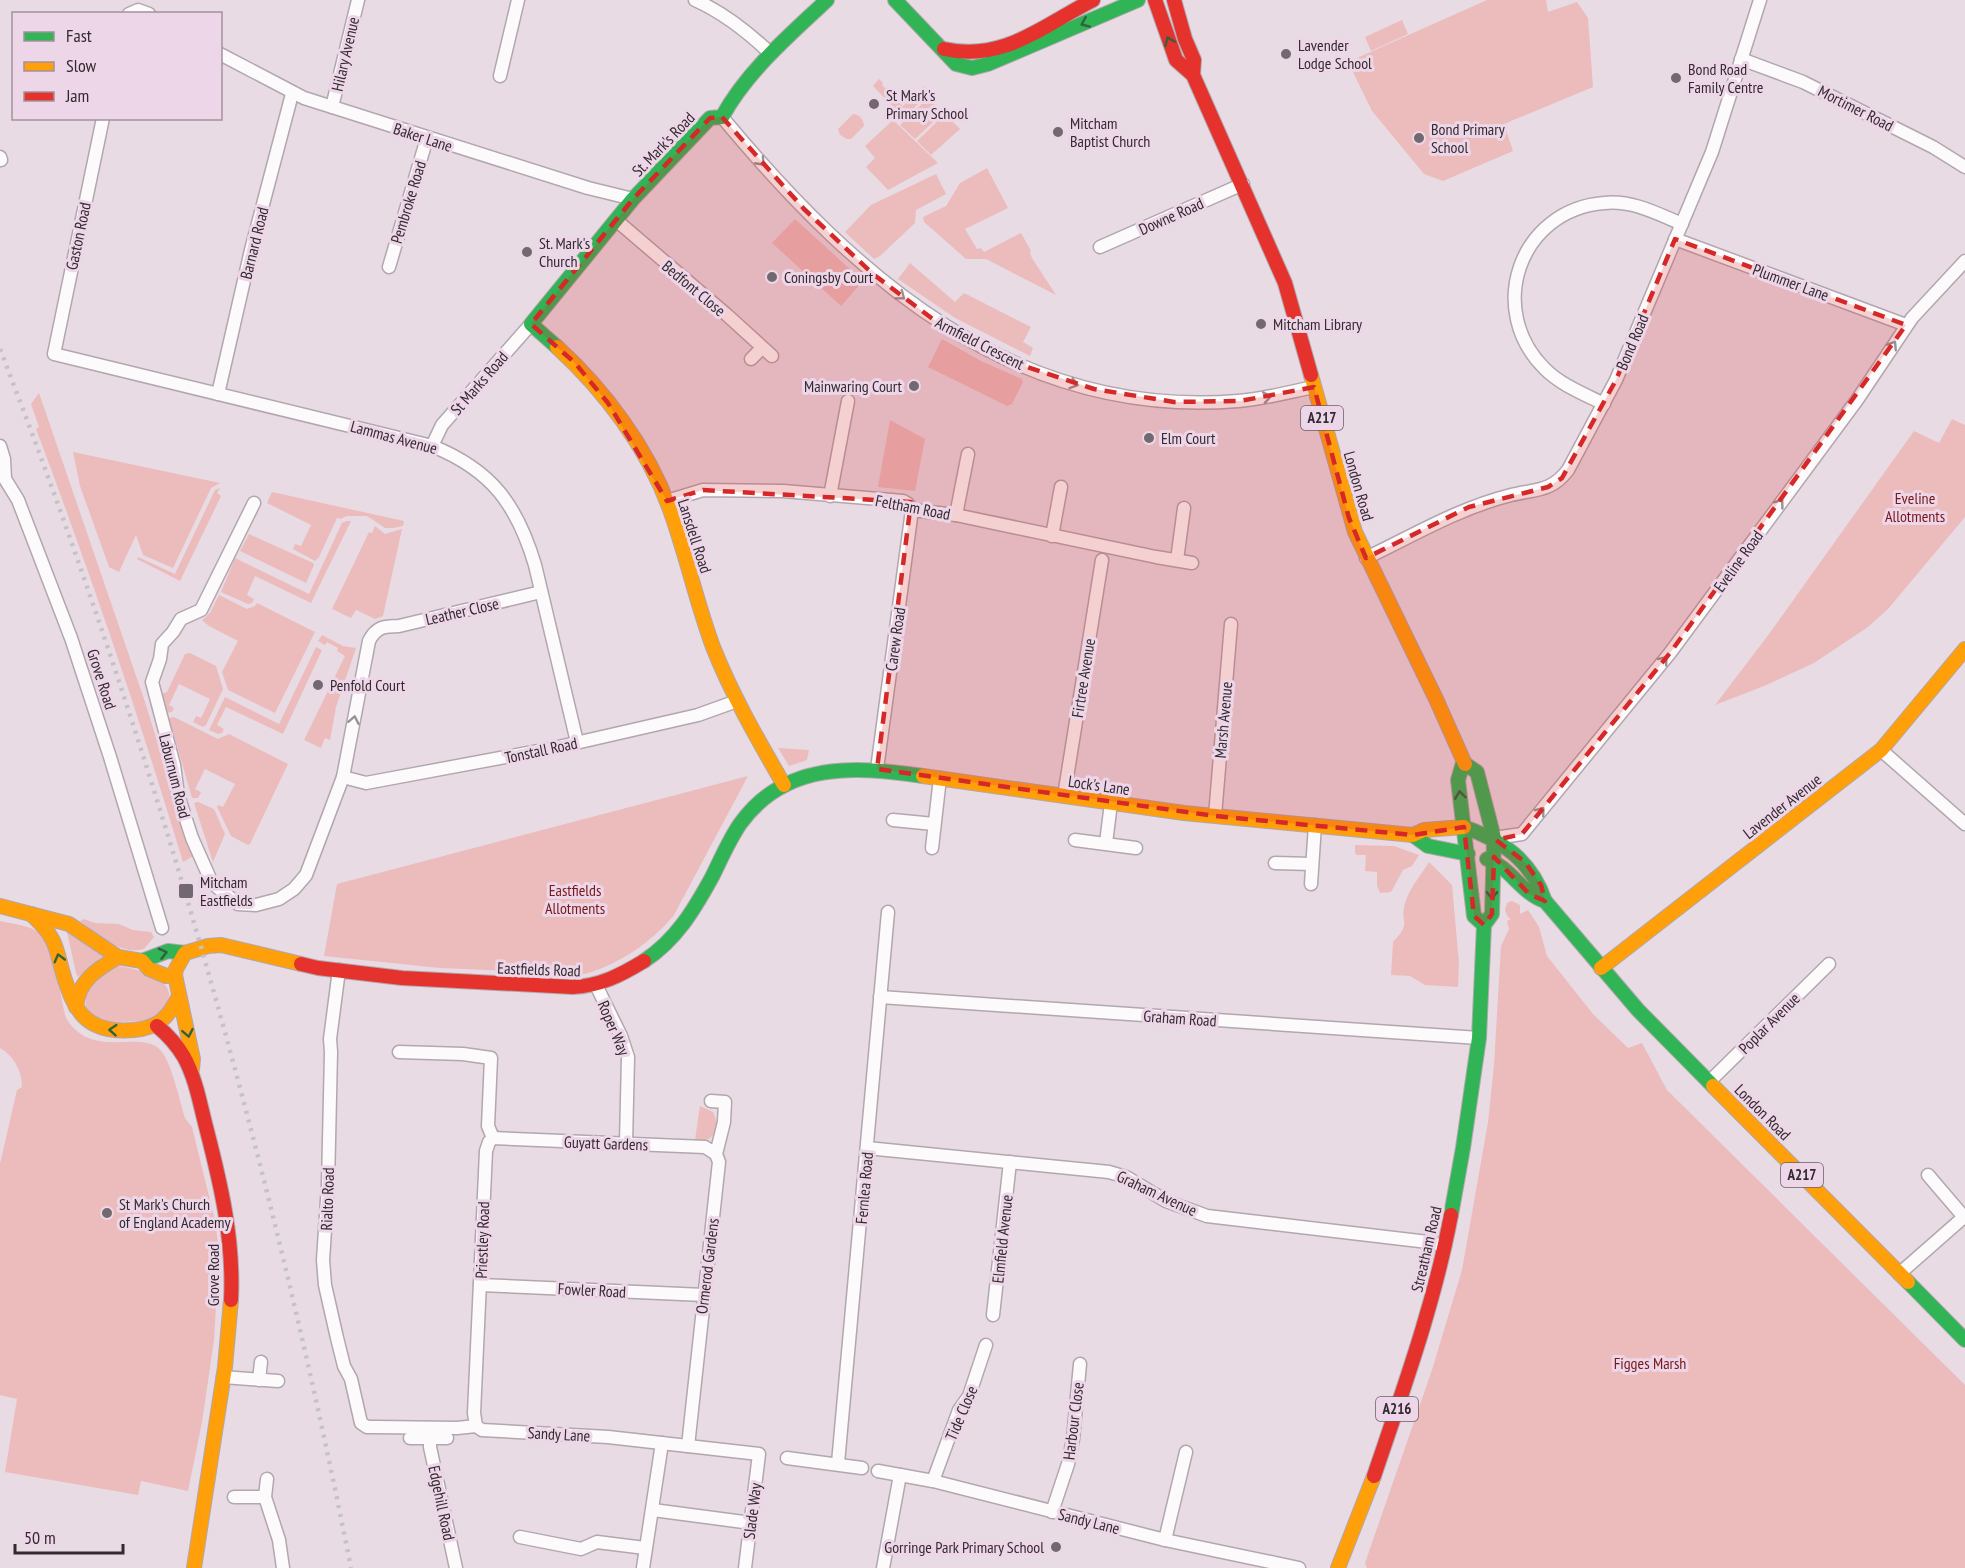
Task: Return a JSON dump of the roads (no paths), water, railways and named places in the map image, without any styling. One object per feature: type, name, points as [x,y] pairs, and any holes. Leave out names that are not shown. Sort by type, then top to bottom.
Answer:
[{"type":"street","name":"Hilary Avenue","points":[[332,107],[358,0]]},
{"type":"street","points":[[500,76],[518,0]]},
{"type":"street","points":[[695,0],[740,26],[771,54]]},
{"type":"street","name":"St. Mark's Road","points":[[531,324],[633,199],[710,118],[722,117],[738,92],[771,54],[827,0]]},
{"type":"street","points":[[895,0],[943,48],[950,59],[956,64],[972,68],[988,64],[1138,0]]},
{"type":"street","points":[[1037,30],[1063,10],[1081,0]]},
{"type":"street","points":[[943,48],[958,54],[973,55],[988,52],[1020,40],[1093,0]]},
{"type":"street","name":"A217","points":[[1155,0],[1176,60],[1193,75]]},
{"type":"street","name":"A217","points":[[1174,0],[1182,30],[1194,60],[1193,75]]},
{"type":"street","name":"Bond Road","points":[[1366,558],[1469,507],[1507,496],[1548,488],[1568,470],[1616,380],[1712,152],[1760,0]]},
{"type":"street","points":[[131,12],[143,10],[146,12]]},
{"type":"street","name":"Baker Lane","points":[[222,55],[292,94],[588,188],[633,199]]},
{"type":"street","name":"Mortimer Road","points":[[1741,59],[1803,82],[1933,147],[1965,167]]},
{"type":"street","name":"London Road","points":[[1193,75],[1285,283],[1349,518],[1366,558],[1436,699],[1463,763],[1477,772],[1480,777],[1494,838],[1525,862],[1541,885],[1545,902]]},
{"type":"street","name":"Barnard Road","points":[[218,394],[251,250],[292,94]]},
{"type":"street","name":"Armfield Crescent","points":[[722,117],[804,209],[840,246],[873,274],[934,320],[981,347],[1015,363],[1071,384],[1141,399],[1174,402],[1239,401],[1314,387]]},
{"type":"street","name":"Gaston Road","points":[[54,354],[103,120]]},
{"type":"street","name":"Pembroke Road","points":[[389,267],[427,138]]},
{"type":"street","name":"Downe Road","points":[[1100,248],[1243,184]]},
{"type":"street","points":[[1604,404],[1552,376],[1537,361],[1524,342],[1517,324],[1514,300],[1514,288],[1522,261],[1527,250],[1545,228],[1568,212],[1590,204],[1614,202],[1632,204],[1682,224]]},
{"type":"street","name":"Bedfont Close","points":[[616,220],[772,356]]},
{"type":"street","name":"Plummer Lane","points":[[1675,239],[1906,325]]},
{"type":"street","name":"Eveline Road","points":[[1494,838],[1522,834],[1670,653],[1857,400],[1906,325],[1965,261]]},
{"type":"street","name":"St Marks Road","points":[[432,446],[442,425],[531,324]]},
{"type":"street","name":"Lansdell Road","points":[[531,324],[575,363],[608,403],[646,462],[667,501],[719,663],[783,785]]},
{"type":"street","points":[[751,359],[762,348]]},
{"type":"street","name":"Lammas Avenue","points":[[54,354],[432,446],[474,467],[506,498],[527,538],[578,742]]},
{"type":"street","points":[[830,496],[848,401]]},
{"type":"street","name":"Grove Road","points":[[0,446],[4,459],[4,486],[18,500],[71,638],[162,928]]},
{"type":"street","points":[[956,515],[968,454]]},
{"type":"street","points":[[1052,536],[1061,487]]},
{"type":"street","name":"Feltham Road","points":[[667,501],[704,490],[783,492],[903,501],[912,510],[956,515],[1192,563]]},
{"type":"street","name":"Laburnum Road","points":[[254,503],[201,610],[181,619],[162,644],[160,659],[152,682],[174,765],[178,795],[192,838],[212,884],[238,904],[267,903],[279,899],[294,889],[306,875],[343,777],[369,641],[374,632],[383,626]]},
{"type":"street","points":[[1177,560],[1184,508]]},
{"type":"street","name":"Carew Road","points":[[877,769],[912,510]]},
{"type":"street","name":"Firtree Avenue","points":[[1064,796],[1102,560]]},
{"type":"street","name":"Leather Close","points":[[383,626],[399,626],[541,592]]},
{"type":"street","name":"Marsh Avenue","points":[[1215,816],[1231,624]]},
{"type":"street","name":"Lavender Avenue","points":[[1601,968],[1881,750],[1965,649]]},
{"type":"street","name":"Tonstall Road","points":[[343,777],[366,783],[578,742],[698,715],[737,701]]},
{"type":"street","points":[[1881,750],[1965,824]]},
{"type":"street","name":"London Road","points":[[1463,763],[1458,780],[1468,854]]},
{"type":"street","name":"Lock's Lane","points":[[783,785],[802,777],[848,767],[877,769],[1215,816],[1413,835],[1424,830],[1464,827]]},
{"type":"street","points":[[932,848],[940,778]]},
{"type":"street","name":"Eastfields Road","points":[[185,953],[202,948],[227,946],[318,968],[442,981],[573,987],[596,985],[643,962],[676,934],[694,909],[741,823],[764,798],[783,785]]},
{"type":"street","points":[[1106,843],[1111,803]]},
{"type":"street","points":[[893,820],[934,824]]},
{"type":"street","points":[[1311,884],[1315,825]]},
{"type":"street","points":[[1464,827],[1494,838]]},
{"type":"street","name":"Lock's Lane","points":[[1413,835],[1423,843],[1437,849],[1494,861]]},
{"type":"street","name":"Streatham Road","points":[[1338,1568],[1367,1497],[1403,1391],[1445,1246],[1467,1126],[1479,1038],[1484,925],[1492,915],[1494,838]]},
{"type":"street","points":[[1075,840],[1136,848]]},
{"type":"street","name":"Streatham Road","points":[[1468,854],[1474,916],[1484,925]]},
{"type":"street","name":"London Road","points":[[1494,861],[1513,876],[1529,894],[1545,902],[1638,1010],[1965,1340]]},
{"type":"street","points":[[1275,863],[1312,864]]},
{"type":"street","points":[[0,906],[31,914],[69,924],[118,957],[142,961],[176,950],[185,953],[174,975],[179,996],[173,1009],[158,1026],[117,1031],[96,1028],[84,1020],[76,1008],[63,975],[55,946],[42,924],[31,914]]},
{"type":"street","name":"Fernlea Road","points":[[838,1463],[888,912]]},
{"type":"street","points":[[76,1008],[77,995],[83,982],[97,969],[118,957]]},
{"type":"street","points":[[142,961],[149,969],[166,976],[174,975]]},
{"type":"street","name":"Poplar Avenue","points":[[1709,1082],[1829,964]]},
{"type":"street","name":"Rialto Road","points":[[339,970],[330,1039],[328,1185],[323,1260],[325,1285],[337,1338],[344,1366],[351,1379],[361,1423]]},
{"type":"street","name":"Roper Way","points":[[596,985],[628,1057],[626,1143]]},
{"type":"street","name":"Grove Road","points":[[179,996],[193,1059],[192,1070]]},
{"type":"street","name":"Graham Road","points":[[880,998],[1479,1038]]},
{"type":"street","name":"Grove Road","points":[[158,1026],[169,1034],[192,1070],[225,1204],[230,1234],[231,1297],[223,1377],[200,1516],[194,1568]]},
{"type":"street","name":"Priestley Road","points":[[399,1052],[464,1054],[491,1058],[488,1126],[493,1138],[486,1151],[474,1413],[476,1426]]},
{"type":"street","name":"Ormerod Gardens","points":[[688,1446],[719,1162],[716,1154],[724,1122],[725,1102],[711,1101]]},
{"type":"street","name":"Guyatt Gardens","points":[[493,1138],[705,1147],[716,1154]]},
{"type":"street","name":"Graham Avenue","points":[[867,1148],[1109,1172],[1126,1178],[1172,1204],[1208,1216],[1428,1242],[1445,1246]]},
{"type":"street","name":"Elmfield Avenue","points":[[993,1315],[1010,1162]]},
{"type":"street","points":[[1899,1274],[1964,1217],[1928,1175]]},
{"type":"street","name":"Fowler Road","points":[[480,1285],[704,1295]]},
{"type":"street","name":"Tide Close","points":[[933,1481],[959,1410],[969,1396],[986,1345]]},
{"type":"street","points":[[259,1380],[261,1362]]},
{"type":"street","name":"Harbour Close","points":[[1052,1512],[1068,1464],[1073,1439],[1080,1364]]},
{"type":"street","points":[[223,1377],[278,1381]]},
{"type":"street","name":"Sandy Lane","points":[[361,1423],[367,1427],[407,1432],[476,1426],[482,1430],[608,1437],[759,1454]]},
{"type":"street","points":[[407,1432],[429,1438],[447,1438]]},
{"type":"street","name":"Edgehill Road","points":[[429,1438],[456,1568]]},
{"type":"street","points":[[643,1568],[662,1443]]},
{"type":"street","points":[[1165,1540],[1186,1452]]},
{"type":"street","name":"Slade Way","points":[[745,1568],[759,1454]]},
{"type":"street","points":[[788,1458],[862,1468]]},
{"type":"street","name":"Sandy Lane","points":[[878,1471],[933,1481],[1165,1540],[1299,1568]]},
{"type":"street","points":[[883,1568],[900,1475]]},
{"type":"street","points":[[267,1479],[265,1497],[279,1540],[283,1568]]},
{"type":"street","points":[[234,1497],[265,1497]]},
{"type":"street","points":[[653,1510],[751,1523]]},
{"type":"street","points":[[520,1537],[581,1549],[597,1542],[645,1548]]},
{"type":"railway","points":[[0,349],[56,498],[108,648],[157,799],[202,951],[283,1258],[319,1412],[351,1568]]},
{"type":"place","name":"Lavender Lodge School","points":[[1286,54]]},
{"type":"place","name":"Bond Road Family Centre","points":[[1676,78]]},
{"type":"place","name":"St Mark's Primary School","points":[[874,104]]},
{"type":"place","name":"Mitcham Baptist Church","points":[[1058,132]]},
{"type":"place","name":"Bond Primary School","points":[[1419,138]]},
{"type":"place","name":"St. Mark's Church","points":[[527,252]]},
{"type":"place","name":"Coningsby Court","points":[[772,277]]},
{"type":"place","name":"Mitcham Library","points":[[1261,324]]},
{"type":"place","name":"Mainwaring Court","points":[[914,386]]},
{"type":"place","name":"Elm Court","points":[[1149,438]]},
{"type":"place","name":"Penfold Court","points":[[318,685]]},
{"type":"place","name":"Mitcham Eastfields","points":[[186,891]]},
{"type":"place","name":"St Mark's Church of England Academy","points":[[107,1213]]},
{"type":"place","name":"Gorringe Park Primary School","points":[[1056,1547]]},
{"type":"park label","name":"Eveline Allotments","points":[[1915,507]]},
{"type":"park label","name":"Eastfields Allotments","points":[[575,899]]},
{"type":"park label","name":"Figges Marsh","points":[[1650,1363]]}]
